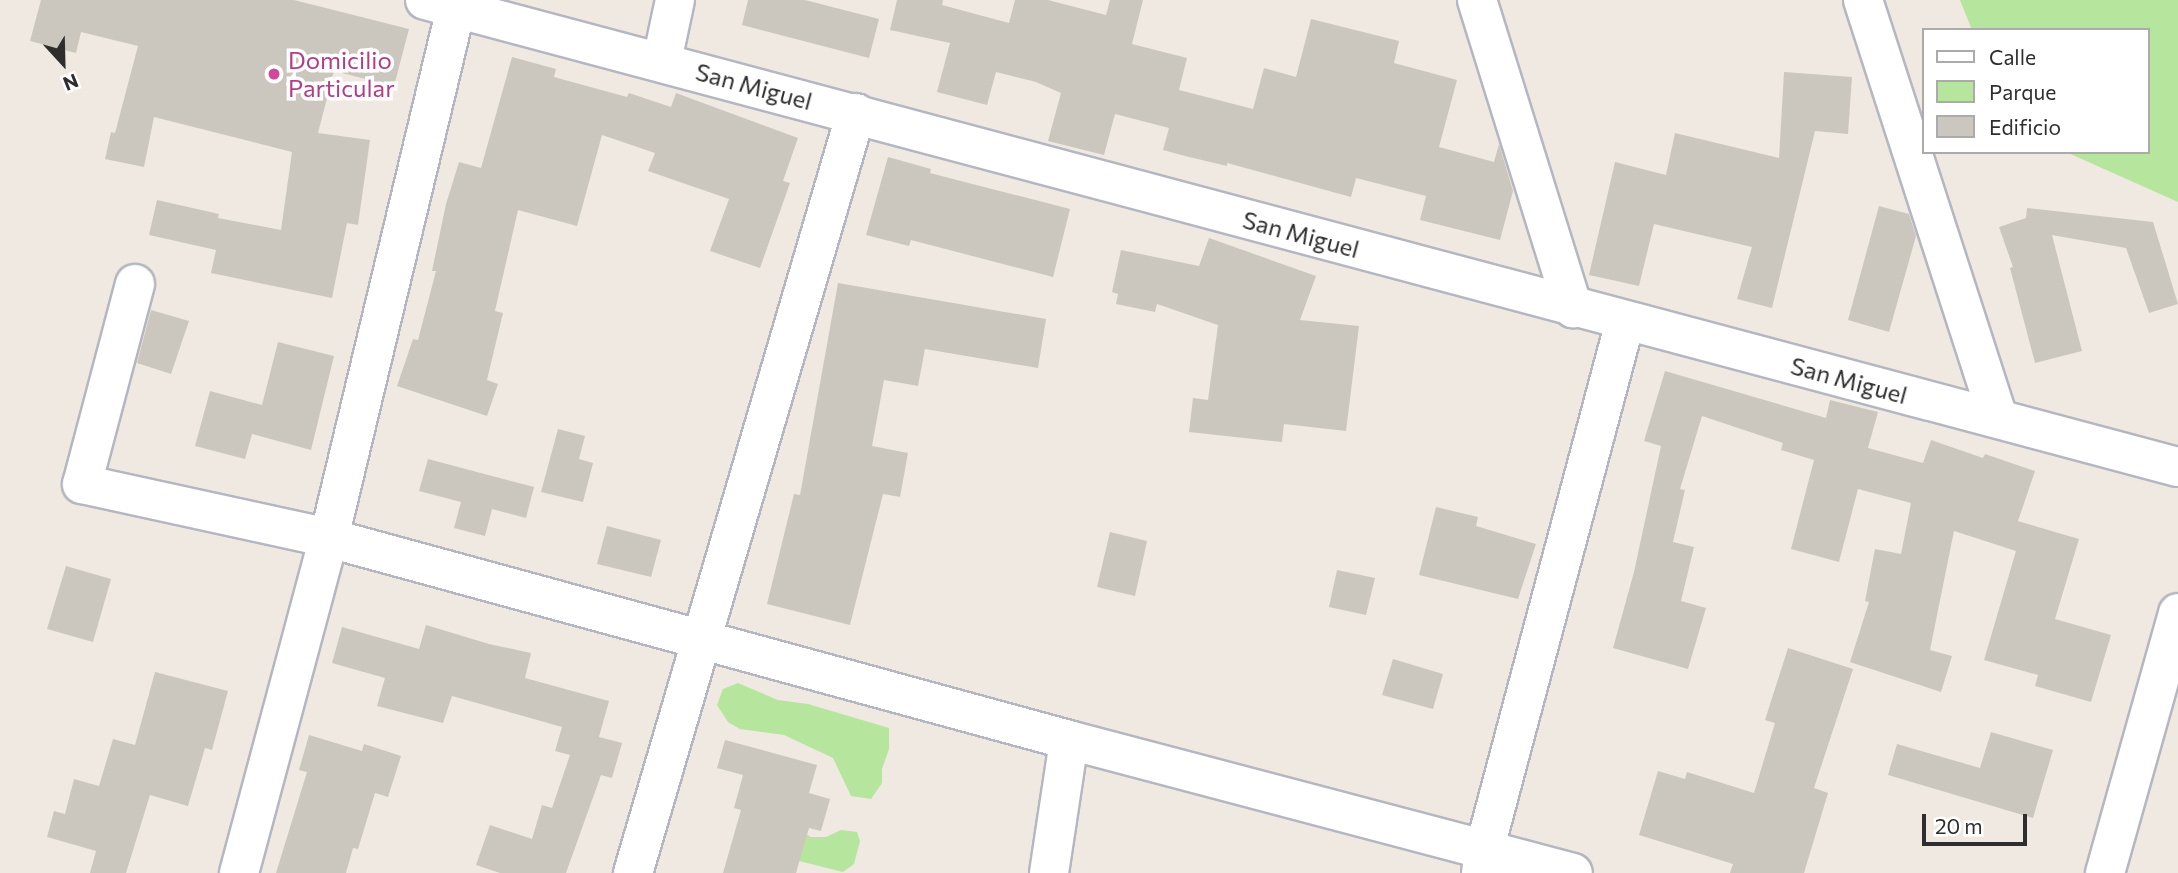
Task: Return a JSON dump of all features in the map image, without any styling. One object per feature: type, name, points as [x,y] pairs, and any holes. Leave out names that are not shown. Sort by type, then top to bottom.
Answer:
[{"type":"street","points":[[662,61],[675,0]]},
{"type":"street","points":[[1477,0],[1573,307]]},
{"type":"street","points":[[1863,0],[1998,419]]},
{"type":"street","points":[[239,873],[329,538],[440,4]]},
{"type":"street","name":"San Miguel","points":[[440,4],[662,61],[1625,322],[2178,467]]},
{"type":"street","points":[[634,873],[856,114]]},
{"type":"street","points":[[135,284],[82,484],[329,538],[704,638],[1069,740],[1483,862],[1573,873]]},
{"type":"street","points":[[1483,862],[1625,322]]},
{"type":"street","points":[[2105,873],[2178,613]]},
{"type":"street","points":[[1049,873],[1069,740]]},
{"type":"green space","points":[[1960,0],[2178,0],[2178,202],[2070,154],[2150,154],[2150,28],[1971,28]]},
{"type":"green space","points":[[738,683],[778,700],[808,704],[889,728],[889,749],[882,769],[882,783],[871,799],[851,796],[833,758],[784,735],[740,729],[728,722],[717,705],[723,689]]},
{"type":"green space","points":[[841,830],[857,832],[860,841],[854,864],[843,872],[791,859],[802,831],[811,837],[826,837]]},
{"type":"building","points":[[41,0],[294,0],[409,29],[394,86],[334,71],[318,133],[370,140],[358,225],[347,223],[332,298],[211,273],[216,250],[149,235],[157,200],[219,214],[218,218],[281,230],[292,152],[154,117],[144,167],[105,159],[111,132],[115,133],[138,46],[81,32],[76,53],[30,41]]},
{"type":"building","points":[[748,0],[805,0],[879,19],[869,58],[742,25]]},
{"type":"building","points":[[897,0],[943,0],[942,5],[1009,23],[1015,0],[1048,0],[1106,15],[1110,0],[1143,0],[1132,44],[1187,58],[1179,90],[1253,109],[1264,68],[1296,77],[1311,19],[1399,41],[1394,63],[1457,80],[1439,147],[1494,162],[1499,144],[1513,191],[1500,240],[1420,220],[1426,196],[1356,178],[1351,197],[1227,163],[1227,166],[1163,150],[1169,128],[1115,114],[1104,155],[1048,141],[1061,93],[1036,82],[996,72],[987,105],[937,92],[950,43],[890,30]]},
{"type":"building","points":[[512,57],[556,69],[554,77],[627,97],[629,93],[671,107],[676,93],[798,138],[783,181],[790,183],[760,268],[710,251],[729,199],[648,171],[655,153],[602,135],[577,226],[518,210],[495,311],[503,313],[487,380],[498,384],[487,416],[397,386],[413,339],[418,340],[436,271],[432,271],[446,204],[459,162],[481,168]]},
{"type":"building","points":[[1784,72],[1852,77],[1848,134],[1815,131],[1772,308],[1737,299],[1752,247],[1654,224],[1639,286],[1589,275],[1615,162],[1666,175],[1675,133],[1779,158]]},
{"type":"building","points":[[888,157],[931,169],[930,173],[1070,209],[1053,277],[911,240],[909,246],[866,235]]},
{"type":"building","points":[[1879,206],[1909,214],[1916,236],[1889,332],[1848,320]]},
{"type":"building","points":[[2027,208],[2153,222],[2178,304],[2149,313],[2126,248],[2052,235],[2082,351],[2035,363],[2010,268],[2013,267],[1999,227],[2026,218]]},
{"type":"building","points":[[1209,238],[1316,276],[1300,320],[1359,326],[1346,431],[1284,424],[1282,442],[1189,432],[1193,398],[1208,400],[1218,325],[1157,304],[1155,312],[1116,304],[1118,294],[1112,292],[1121,250],[1199,266]]},
{"type":"building","points":[[838,283],[1046,319],[1038,368],[925,349],[918,386],[884,380],[872,446],[908,453],[900,497],[883,494],[850,625],[767,604],[794,494],[800,495]]},
{"type":"building","points":[[151,310],[189,321],[171,374],[137,363]]},
{"type":"building","points":[[278,342],[334,356],[311,450],[252,434],[245,459],[195,446],[210,391],[262,405]]},
{"type":"building","points":[[1665,371],[1826,418],[1830,400],[1878,412],[1868,448],[1923,463],[1931,440],[1983,458],[1985,454],[2035,471],[2018,521],[2079,539],[2055,619],[2111,635],[2091,702],[2035,686],[2038,675],[1984,660],[2016,551],[1954,531],[1930,650],[1952,656],[1941,692],[1850,662],[1869,602],[1865,601],[1875,549],[1901,554],[1911,503],[1858,489],[1839,562],[1791,549],[1814,460],[1781,450],[1783,443],[1702,416],[1680,489],[1685,490],[1673,542],[1694,547],[1681,601],[1706,608],[1688,669],[1613,648],[1634,572],[1661,446],[1644,441]]},
{"type":"building","points":[[558,429],[585,436],[579,459],[593,463],[583,502],[541,492]]},
{"type":"building","points":[[428,459],[534,487],[526,518],[492,509],[485,536],[454,528],[461,502],[419,491]]},
{"type":"building","points":[[1436,507],[1478,517],[1476,526],[1536,544],[1518,599],[1419,575]]},
{"type":"building","points":[[607,526],[661,540],[651,577],[597,564]]},
{"type":"building","points":[[1110,532],[1147,541],[1135,596],[1097,587]]},
{"type":"building","points":[[66,566],[111,579],[93,642],[47,629]]},
{"type":"building","points":[[1337,570],[1375,578],[1366,615],[1329,607]]},
{"type":"building","points":[[426,625],[489,644],[531,653],[525,678],[609,701],[599,737],[622,743],[612,778],[601,775],[566,873],[500,873],[476,865],[490,825],[532,839],[542,805],[552,808],[570,755],[555,751],[562,727],[452,696],[443,723],[377,706],[385,678],[332,663],[342,627],[419,649]]},
{"type":"building","points":[[1788,648],[1853,669],[1814,788],[1828,793],[1804,873],[1730,873],[1733,864],[1639,835],[1658,771],[1685,779],[1687,772],[1754,793],[1775,723],[1765,720]]},
{"type":"building","points":[[1393,659],[1443,674],[1433,709],[1382,695]]},
{"type":"building","points":[[155,672],[228,691],[212,750],[205,748],[188,806],[150,795],[126,873],[90,873],[96,851],[47,837],[54,811],[65,814],[74,779],[99,786],[113,739],[135,745]]},
{"type":"building","points":[[1991,732],[2053,750],[2033,818],[1888,775],[1897,744],[1980,768]]},
{"type":"building","points":[[309,735],[362,751],[364,744],[401,756],[388,797],[375,793],[358,849],[353,848],[346,873],[276,873],[307,772],[299,770]]},
{"type":"building","points":[[725,740],[817,765],[809,793],[830,799],[821,831],[809,828],[796,873],[723,873],[741,810],[734,808],[743,775],[717,768]]},
{"type":"place","name":"Domicilio Particular","points":[[274,74]]}]
